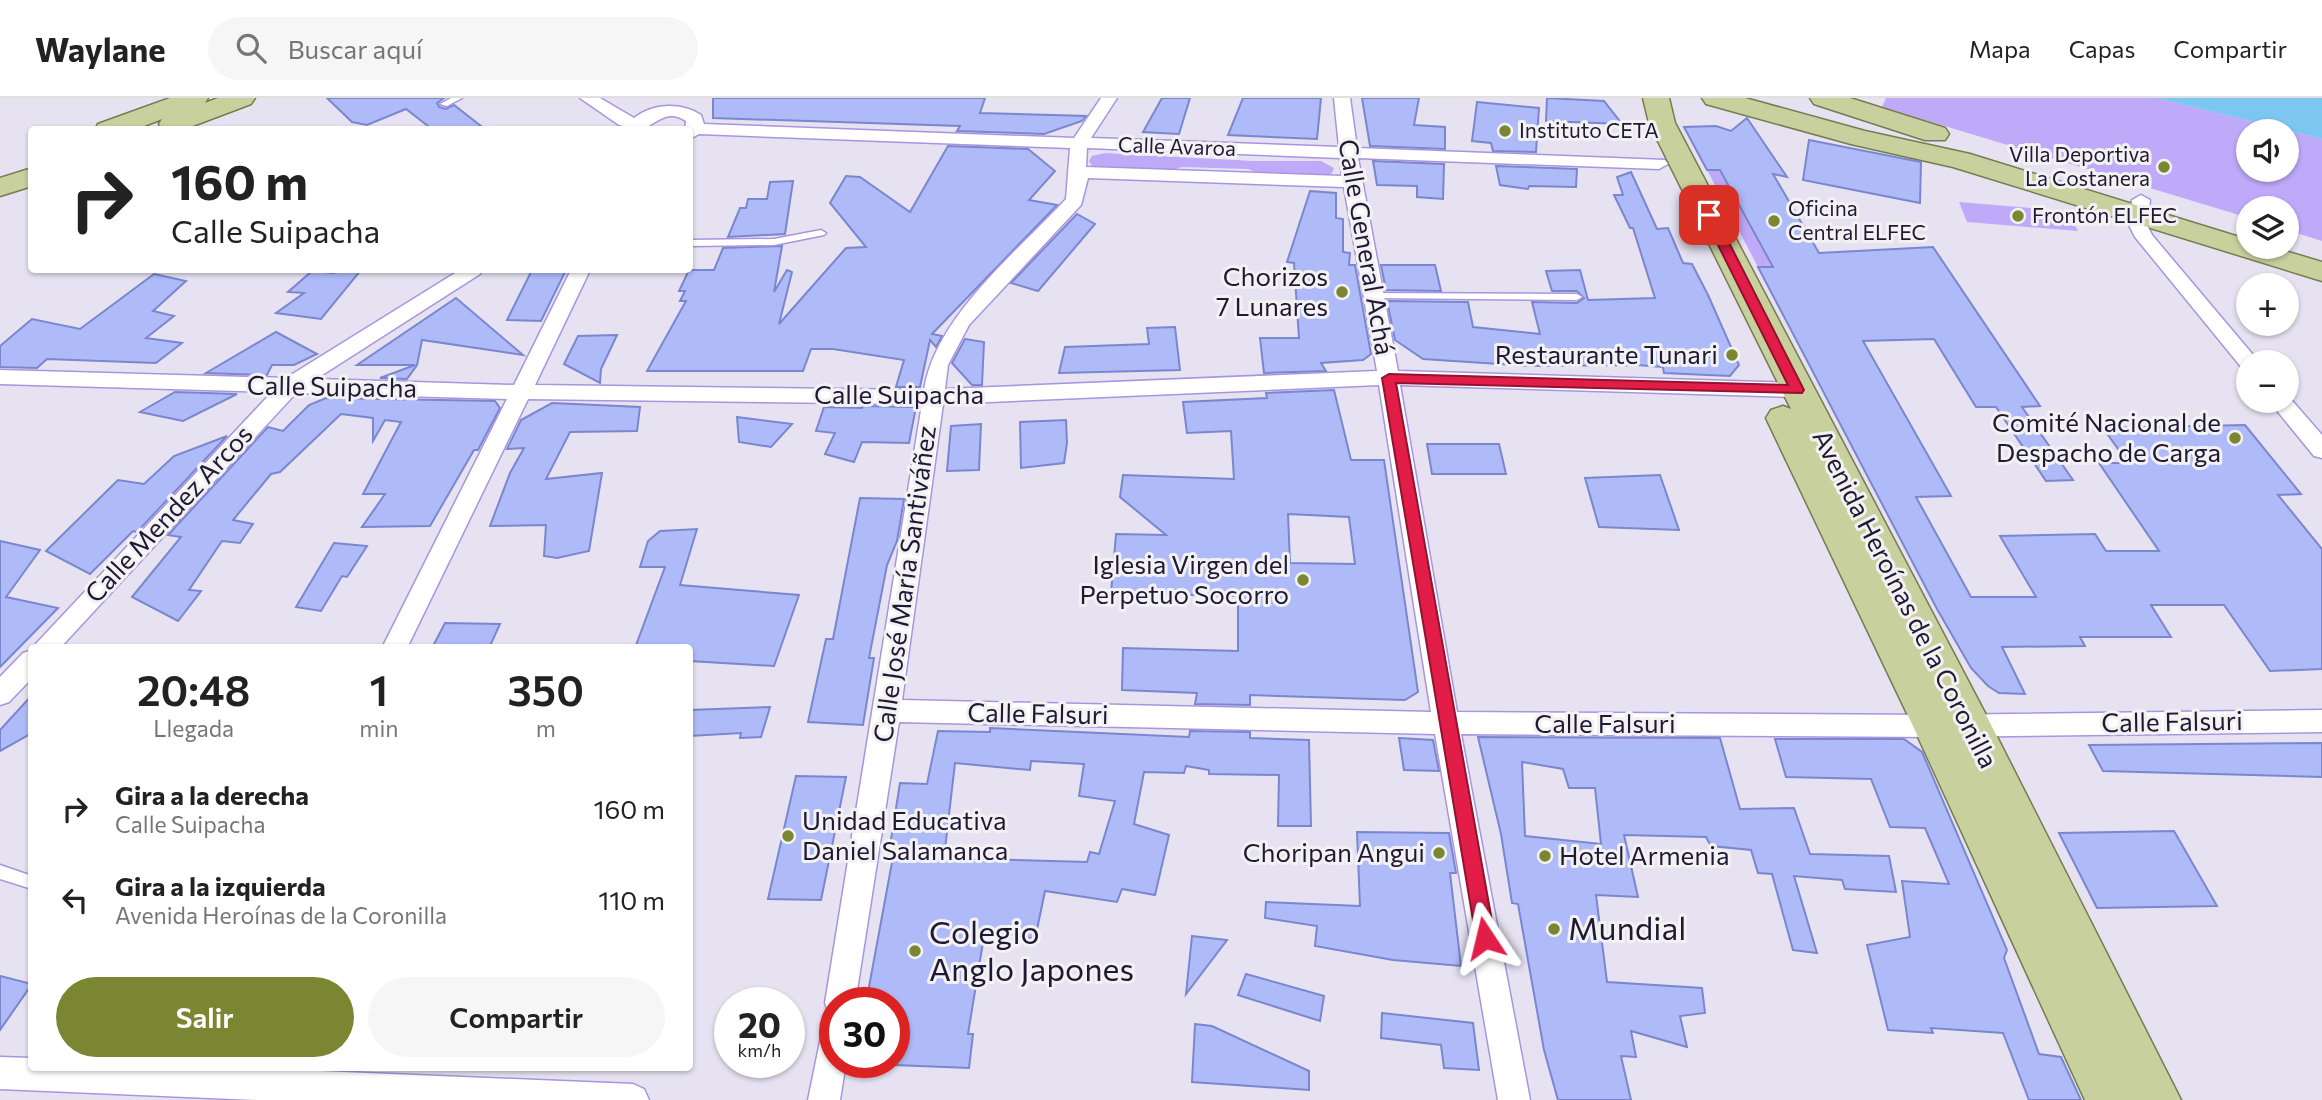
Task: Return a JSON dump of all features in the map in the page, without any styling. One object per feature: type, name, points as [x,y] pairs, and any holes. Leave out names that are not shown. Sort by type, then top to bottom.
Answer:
[{"type":"main road","points":[[119,126],[195,98]]},
{"type":"main road","points":[[167,126],[242,98]]},
{"type":"main road","points":[[1715,98],[1861,138],[1960,160]]},
{"type":"main road","points":[[1750,98],[1960,160],[2236,231]]},
{"type":"main road","points":[[1791,98],[1988,153]]},
{"type":"main road","points":[[1824,98],[1890,117],[2322,272]]},
{"type":"main road","name":"Avenida Heroínas de la Coronilla","points":[[1654,104],[1660,164],[1783,390],[1952,725],[2156,1100]]},
{"type":"main road","name":"Avenida Heroínas de la Coronilla","points":[[1654,104],[1783,390]]},
{"type":"main road","points":[[0,169],[28,159]]},
{"type":"main road","points":[[0,187],[28,177]]},
{"type":"main road","points":[[2299,249],[2322,256]]},
{"type":"main road","name":"Avenida Heroínas de la Coronilla","points":[[1952,725],[2111,1100]]},
{"type":"street","points":[[588,98],[634,126]]},
{"type":"street","points":[[683,112],[695,98]]},
{"type":"street","name":"Calle José María Santiváñez","points":[[843,987],[938,365],[961,322],[1075,201],[1080,188],[1077,155],[1081,142],[1109,98]]},
{"type":"street","name":"Calle General Achá","points":[[1342,98],[1352,183],[1375,296],[1446,723],[1514,1100]]},
{"type":"street","points":[[638,126],[657,113],[683,112],[695,119],[693,128]]},
{"type":"street","name":"Calle Avaroa","points":[[693,132],[1081,142],[1660,164]]},
{"type":"street","name":"Calle Avaroa","points":[[1079,172],[1352,183]]},
{"type":"street","points":[[2140,207],[2138,225],[2156,253],[2238,350]]},
{"type":"street","name":"Calle Mendez Arcos","points":[[48,644],[291,385],[468,273]]},
{"type":"street","points":[[396,644],[580,273]]},
{"type":"street","name":"Calle Suipacha","points":[[0,377],[520,393],[933,397],[1389,378],[1783,390]]},
{"type":"street","points":[[2290,413],[2322,450]]},
{"type":"street","points":[[0,694],[28,664]]},
{"type":"street","name":"Calle Falsuri","points":[[887,711],[1446,723],[1952,725],[2322,721]]},
{"type":"street","points":[[0,1073],[180,1083],[633,1100]]},
{"type":"street","points":[[824,1100],[828,1078]]},
{"type":"lane","points":[[444,104],[458,98]]},
{"type":"lane","points":[[693,243],[774,242],[821,233]]},
{"type":"lane","points":[[1375,296],[1577,297]]},
{"type":"lane","points":[[0,872],[28,882]]},
{"type":"shaded area","name":"Villa Deportiva La Costanera","points":[[1886,98],[2157,98],[2242,119],[2236,119],[2236,182],[2299,182],[2299,133],[2322,139],[2322,241],[2299,234],[2299,196],[2236,196],[2236,214],[1882,107]]},
{"type":"shaded area","points":[[1105,153],[1253,161],[1321,161],[1334,168],[1332,173],[1324,177],[1263,175],[1248,169],[1182,167],[1166,172],[1092,166],[1089,161],[1092,156]]},
{"type":"shaded area","points":[[1707,170],[1733,170],[1734,196],[1772,267],[1758,267]]},
{"type":"shaded area","name":"Frontón ELFEC","points":[[1959,202],[2068,211],[2078,231],[1967,222]]},
{"type":"water","points":[[2157,98],[2322,98],[2322,139],[2299,133],[2299,119],[2242,119]]},
{"type":"building","points":[[327,98],[444,98],[437,103],[439,107],[446,109],[454,105],[481,126],[428,126],[406,109],[367,125],[352,122]]},
{"type":"building","points":[[713,98],[985,98],[980,113],[1086,116],[1082,121],[1044,134],[957,131],[960,126],[713,118]]},
{"type":"building","points":[[1162,98],[1190,98],[1179,134],[1143,132]]},
{"type":"building","points":[[1243,98],[1321,98],[1317,139],[1228,135]]},
{"type":"building","points":[[1362,98],[1419,98],[1414,125],[1445,127],[1445,149],[1370,146]]},
{"type":"building","points":[[1547,98],[1604,101],[1622,124],[1546,121]]},
{"type":"building","name":"Instituto CETA","points":[[1477,102],[1539,108],[1536,152],[1493,151],[1491,143],[1472,141]]},
{"type":"building","points":[[1747,118],[1787,177],[1773,174],[1819,253],[1933,247],[2040,406],[2022,407],[2073,480],[2046,481],[1996,407],[1976,407],[1934,339],[1863,341],[1951,496],[1916,497],[1971,597],[2036,597],[2000,536],[2095,534],[2106,551],[2159,551],[2099,463],[2128,463],[2103,428],[2245,425],[2301,494],[2278,495],[2322,549],[2322,669],[2270,671],[2224,605],[2151,605],[2171,637],[2080,637],[2085,646],[2002,647],[2025,694],[1999,693],[1988,686],[1971,668],[1937,609],[1758,267],[1773,267],[1720,170],[1707,170],[1684,127],[1716,126],[1731,131]]},
{"type":"building","points":[[1809,140],[1921,162],[1920,203],[1803,180]]},
{"type":"building","points":[[948,146],[1028,149],[1055,171],[1029,200],[1057,205],[932,334],[942,336],[936,347],[930,340],[920,387],[896,387],[904,360],[833,349],[811,349],[803,371],[647,371],[686,301],[680,301],[685,291],[679,291],[688,273],[693,273],[693,270],[714,270],[723,248],[782,246],[774,292],[787,270],[792,272],[779,324],[846,248],[866,247],[830,203],[846,176],[860,177],[910,212]]},
{"type":"building","points":[[1373,161],[1444,164],[1443,199],[1417,197],[1417,186],[1377,185]]},
{"type":"building","points":[[1496,166],[1577,169],[1576,187],[1529,186],[1528,189],[1500,185]]},
{"type":"building","points":[[1631,172],[1657,229],[1668,228],[1683,263],[1692,264],[1708,295],[1739,365],[1730,376],[1664,373],[1663,367],[1637,365],[1528,366],[1423,359],[1395,340],[1387,301],[1468,302],[1473,327],[1540,334],[1532,302],[1577,303],[1584,298],[1577,291],[1552,291],[1546,271],[1580,270],[1588,300],[1655,298],[1633,228],[1630,228],[1614,195],[1623,195],[1617,177]]},
{"type":"building","points":[[793,181],[785,234],[728,237],[740,208],[746,208],[748,199],[767,199],[770,182]]},
{"type":"building","points":[[1310,191],[1336,193],[1336,218],[1343,219],[1343,252],[1350,253],[1349,265],[1355,265],[1371,354],[1363,360],[1321,363],[1326,371],[1264,373],[1260,338],[1299,338],[1294,263],[1287,262]]},
{"type":"building","points":[[1077,214],[1095,224],[1038,291],[1011,283]]},
{"type":"building","points":[[1381,265],[1435,265],[1441,291],[1386,290]]},
{"type":"building","points":[[310,273],[359,273],[321,319],[276,313],[304,293],[288,292]]},
{"type":"building","points":[[530,273],[565,273],[541,321],[507,320]]},
{"type":"building","points":[[154,274],[186,281],[153,311],[174,316],[146,338],[182,343],[156,363],[47,359],[37,368],[0,367],[0,346],[32,319],[80,329]]},
{"type":"building","points":[[456,298],[523,355],[422,340],[417,365],[407,379],[380,378],[415,365],[357,365]]},
{"type":"building","points":[[1175,327],[1180,370],[1059,373],[1065,347],[1149,344],[1147,328]]},
{"type":"building","points":[[276,332],[317,354],[294,365],[272,365],[267,375],[206,373]]},
{"type":"building","points":[[617,335],[601,369],[600,383],[564,364],[578,336]]},
{"type":"building","points":[[965,339],[984,342],[982,385],[972,385],[952,363]]},
{"type":"building","points":[[1334,390],[1351,460],[1384,460],[1418,692],[1405,700],[1250,695],[1250,705],[1195,704],[1197,693],[1122,690],[1123,648],[1238,651],[1238,596],[1111,593],[1116,534],[1166,535],[1120,497],[1123,475],[1234,479],[1231,431],[1187,433],[1183,402],[1267,398],[1266,393]],"holes":[[[1288,514],[1349,517],[1355,564],[1290,563]]]},
{"type":"building","points":[[175,392],[237,394],[183,421],[140,412]]},
{"type":"building","points":[[326,398],[495,401],[500,408],[478,450],[474,450],[430,526],[362,527],[385,494],[363,494],[401,422],[385,420],[373,441],[373,418],[341,414],[280,472],[271,474],[233,520],[253,524],[240,543],[222,541],[189,590],[201,591],[178,621],[132,597],[181,537],[168,535],[268,427],[283,431],[309,405]]},
{"type":"building","points":[[552,403],[640,407],[637,431],[570,432],[546,479],[602,473],[589,551],[557,558],[544,556],[546,525],[490,526],[510,473],[524,448],[507,449],[521,420]]},
{"type":"building","points":[[824,407],[916,407],[909,443],[862,442],[854,462],[825,454],[835,433],[816,431]]},
{"type":"building","points":[[737,417],[792,424],[771,447],[739,442]]},
{"type":"building","points":[[1066,420],[1064,463],[1021,468],[1020,422]]},
{"type":"building","points":[[981,424],[979,470],[947,471],[951,426]]},
{"type":"building","points":[[227,436],[137,532],[133,531],[90,574],[46,551],[118,480],[144,484],[174,456]]},
{"type":"building","points":[[1427,444],[1499,444],[1506,474],[1432,474]]},
{"type":"building","points":[[1660,475],[1679,530],[1599,527],[1585,478]]},
{"type":"building","points":[[860,498],[904,499],[897,541],[887,565],[869,658],[874,658],[863,725],[808,722],[826,639],[833,639]]},
{"type":"building","points":[[697,529],[680,585],[799,595],[774,666],[693,661],[693,644],[636,644],[665,567],[640,567],[648,541],[660,531]]},
{"type":"building","points":[[0,541],[40,550],[6,597],[58,608],[0,667]]},
{"type":"building","points":[[334,543],[367,546],[347,577],[342,576],[321,611],[296,607]]},
{"type":"building","points":[[445,623],[500,624],[491,644],[434,644]]},
{"type":"building","points":[[28,699],[28,735],[0,751],[0,730]]},
{"type":"building","points":[[770,707],[761,737],[740,738],[741,733],[693,736],[693,710]]},
{"type":"building","points":[[990,728],[1189,737],[1190,731],[1250,732],[1250,738],[1309,740],[1311,826],[1278,826],[1279,775],[1209,774],[1209,770],[1186,766],[1184,773],[1144,772],[1134,824],[1169,835],[1155,895],[1122,889],[1117,902],[1045,891],[1035,939],[985,930],[968,1034],[973,1034],[969,1068],[910,1066],[910,987],[869,987],[893,857],[888,858],[900,783],[927,784],[938,731],[990,732]],"holes":[[[1031,761],[1084,764],[1079,796],[1115,801],[1099,854],[1090,852],[1087,862],[944,858],[955,763],[1030,770]]]},
{"type":"building","points":[[1478,737],[1720,738],[1740,809],[1794,808],[1810,854],[1889,856],[1896,892],[1845,889],[1842,880],[1794,876],[1817,953],[1793,950],[1772,874],[1758,873],[1751,850],[1711,846],[1706,837],[1624,835],[1638,897],[1596,895],[1607,982],[1702,988],[1705,1013],[1680,1016],[1687,1047],[1631,1031],[1636,1057],[1621,1056],[1631,1100],[1558,1100],[1544,1050],[1518,904],[1512,903],[1501,834]],"holes":[[[1522,762],[1563,769],[1569,788],[1595,788],[1601,844],[1525,836]]]},
{"type":"building","points":[[1399,738],[1433,740],[1439,771],[1404,770]]},
{"type":"building","points":[[1775,739],[1904,739],[1922,752],[2007,950],[2004,958],[2039,1054],[2061,1057],[2081,1100],[2029,1100],[2003,1033],[1931,1028],[1933,1033],[1888,1030],[1867,945],[1910,937],[1902,881],[1949,884],[1925,828],[1890,827],[1871,779],[1786,777]]},
{"type":"building","points":[[2322,743],[2322,777],[2103,771],[2089,745]]},
{"type":"building","points":[[796,776],[846,777],[821,900],[768,899]]},
{"type":"building","points":[[2174,831],[2217,906],[2097,908],[2059,833]]},
{"type":"building","points":[[1357,832],[1449,833],[1456,873],[1450,873],[1461,966],[1393,960],[1315,946],[1317,926],[1265,918],[1266,902],[1360,906]]},
{"type":"building","points":[[1192,936],[1227,940],[1186,994]]},
{"type":"building","points":[[1246,974],[1324,996],[1320,1021],[1238,995]]},
{"type":"building","points":[[0,976],[28,983],[28,990],[0,1030]]},
{"type":"building","points":[[1382,1013],[1473,1023],[1479,1070],[1444,1068],[1441,1045],[1381,1038]]},
{"type":"building","points":[[1195,1024],[1212,1026],[1309,1071],[1309,1090],[1192,1082]]},
{"type":"place","name":"Instituto CETA","points":[[1505,131]]},
{"type":"place","name":"Villa Deportiva La Costanera","points":[[2164,167]]},
{"type":"place","name":"Frontón ELFEC","points":[[2018,216]]},
{"type":"place","name":"Oficina Central ELFEC","points":[[1774,221]]},
{"type":"place","name":"Chorizos 7 Lunares","points":[[1342,292]]},
{"type":"place","name":"Restaurante Tunari","points":[[1732,355]]},
{"type":"place","name":"Comité Nacional de Despacho de Carga","points":[[2235,438]]},
{"type":"place","name":"Iglesia Virgen del Perpetuo Socorro","points":[[1303,580]]},
{"type":"place","name":"Unidad Educativa Daniel Salamanca","points":[[788,836]]},
{"type":"place","name":"Choripan Angui","points":[[1439,853]]},
{"type":"place","name":"Hotel Armenia","points":[[1545,856]]},
{"type":"place","name":"Mundial","points":[[1554,929]]},
{"type":"place","name":"Colegio Anglo Japones","points":[[915,951]]},
{"type":"route","points":[[1485,938],[1446,723],[1389,378],[1797,390],[1709,215]]}]
